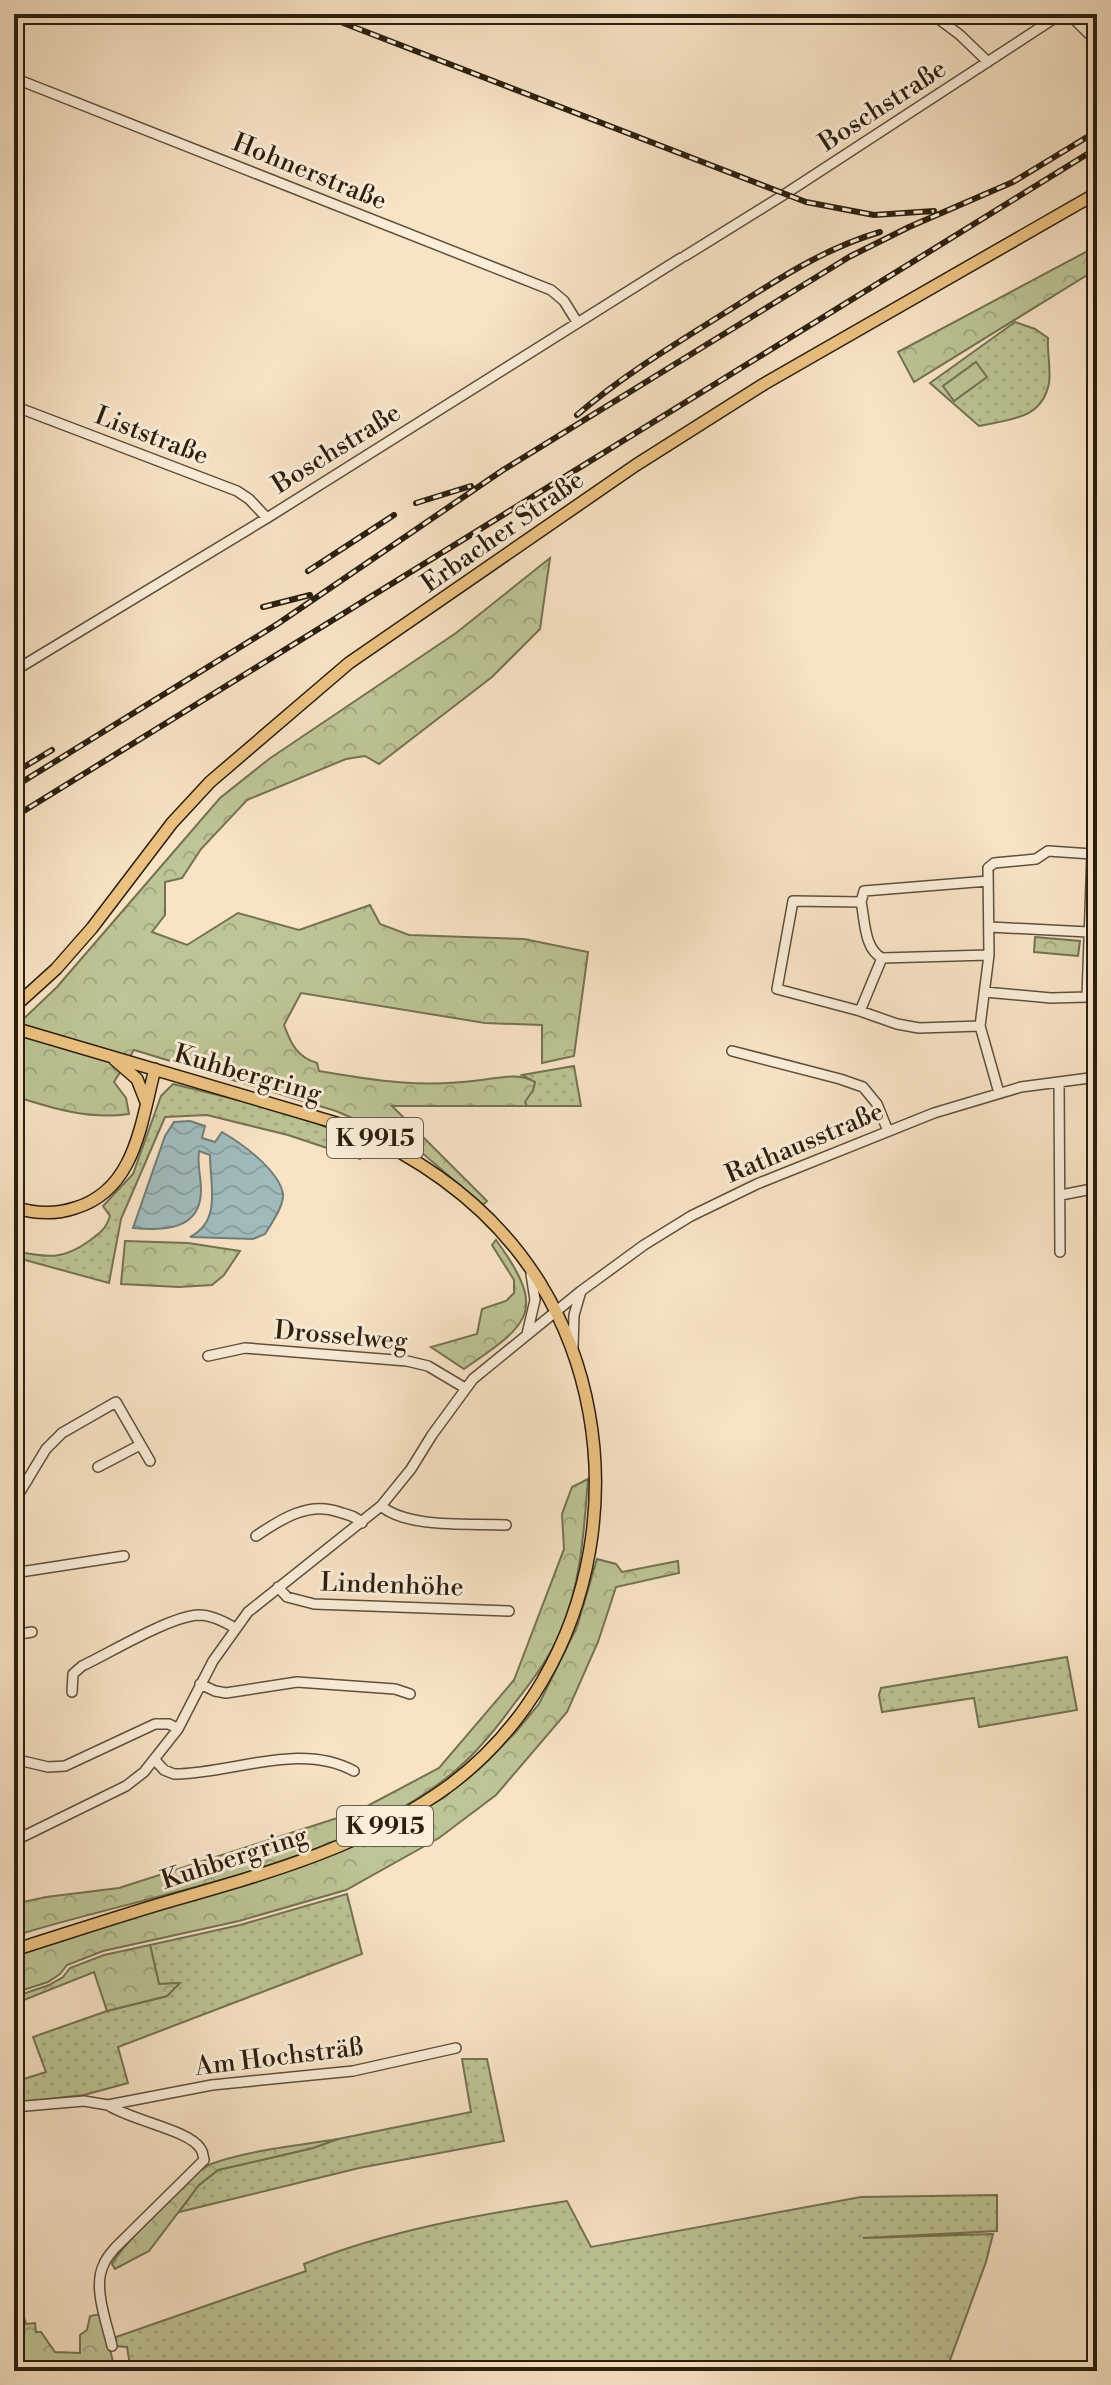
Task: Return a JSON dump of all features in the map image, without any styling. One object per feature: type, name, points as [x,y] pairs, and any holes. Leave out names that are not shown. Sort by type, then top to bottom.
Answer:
[{"type":"main road","name":"Erbacher Straße","points":[[14,1007],[56,969],[92,928],[172,823],[210,782],[349,663],[636,465],[725,409],[1097,193]]},
{"type":"main road","name":"Kuhbergring","points":[[14,1028],[318,1116],[392,1145],[456,1188],[497,1227],[529,1267],[555,1311],[574,1351],[584,1386],[595,1454],[595,1517],[591,1554],[568,1629],[546,1675],[526,1707],[505,1733],[453,1782],[387,1825],[340,1846],[226,1885],[14,1950]]},
{"type":"main road","points":[[104,1053],[133,1073],[147,1104]]},
{"type":"main road","points":[[14,1207],[30,1213],[59,1213],[87,1205],[111,1188],[128,1165],[139,1135],[155,1069]]},
{"type":"street","points":[[932,14],[988,62]]},
{"type":"street","name":"Boschstraße","points":[[14,671],[267,518],[683,257],[1061,14]]},
{"type":"street","points":[[1069,14],[1097,42]]},
{"type":"street","name":"Hohnerstraße","points":[[14,78],[551,290],[564,301],[577,322]]},
{"type":"street","name":"Liststraße","points":[[14,406],[237,491],[267,518]]},
{"type":"street","points":[[985,992],[1051,998],[1087,997],[1092,854],[1048,851],[1036,859],[994,863],[988,868],[989,955],[980,1026],[999,1093]]},
{"type":"street","points":[[988,881],[864,891],[861,902],[869,945],[882,958],[989,955]]},
{"type":"street","points":[[861,902],[793,901],[777,989],[897,1024],[919,1028],[980,1026]]},
{"type":"street","points":[[990,927],[1088,932]]},
{"type":"street","points":[[860,1011],[882,958]]},
{"type":"street","points":[[732,1051],[863,1087],[877,1104],[888,1131]]},
{"type":"street","name":"Rathausstraße","points":[[527,1334],[644,1245],[730,1196],[888,1131],[999,1093],[1097,1077]]},
{"type":"street","points":[[1059,1082],[1060,1252]]},
{"type":"street","points":[[1061,1195],[1097,1188]]},
{"type":"street","points":[[527,1334],[533,1319],[535,1300],[529,1267]]},
{"type":"street","points":[[574,1351],[574,1315],[581,1291]]},
{"type":"street","name":"Lindenhöhe","points":[[14,1841],[126,1786],[155,1760],[178,1729],[200,1684],[248,1612],[381,1506],[411,1469],[465,1388],[527,1334]]},
{"type":"street","name":"Drosselweg","points":[[208,1356],[245,1348],[407,1361],[428,1366],[465,1388]]},
{"type":"street","points":[[14,1502],[46,1449],[62,1433],[116,1402],[150,1461]]},
{"type":"street","points":[[98,1467],[140,1445]]},
{"type":"street","points":[[14,1474],[27,1481]]},
{"type":"street","points":[[381,1506],[392,1514],[410,1520],[506,1525]]},
{"type":"street","points":[[256,1536],[309,1508],[327,1507],[357,1518],[362,1523]]},
{"type":"street","points":[[14,1573],[106,1565],[124,1556]]},
{"type":"street","name":"Lindenhöhe","points":[[278,1587],[287,1597],[314,1604],[509,1611]]},
{"type":"street","points":[[72,1692],[73,1674],[82,1666],[169,1625],[199,1615],[235,1628]]},
{"type":"street","points":[[15,1637],[32,1632]]},
{"type":"street","points":[[200,1684],[226,1693],[297,1682],[395,1689],[410,1694]]},
{"type":"street","points":[[14,1759],[48,1767],[65,1766],[155,1724],[169,1724],[178,1729]]},
{"type":"street","points":[[155,1760],[164,1770],[174,1774],[283,1759],[338,1762],[354,1771]]},
{"type":"street","name":"Am Hochsträß","points":[[108,2105],[212,2085],[353,2071],[456,2048]]},
{"type":"street","name":"Am Hochsträß","points":[[14,2107],[84,2101],[108,2105],[131,2118],[185,2136],[200,2146],[204,2160],[197,2170],[115,2248],[104,2264],[100,2274],[101,2293],[112,2346]]},
{"type":"green space","points":[[1097,246],[1097,269],[914,382],[898,352]]},
{"type":"green space","points":[[1015,322],[1035,329],[1048,338],[1049,383],[1045,395],[1032,411],[1023,416],[979,426],[930,383]]},
{"type":"green space","points":[[976,362],[987,377],[954,401],[943,386]]},
{"type":"green space","points":[[550,558],[540,629],[492,677],[379,764],[365,756],[346,759],[247,800],[201,849],[182,878],[165,882],[165,915],[152,932],[187,945],[238,913],[299,930],[370,905],[380,924],[409,935],[524,939],[588,952],[574,1056],[542,1063],[542,1025],[485,1023],[301,993],[284,1025],[296,1049],[317,1063],[319,1071],[419,1083],[509,1076],[535,1082],[525,1102],[527,1106],[392,1106],[487,1201],[483,1205],[414,1146],[336,1111],[134,1050],[114,1082],[126,1098],[129,1114],[85,1114],[14,1096],[14,1028],[57,987],[220,798],[269,759],[456,633]]},
{"type":"green space","points":[[1035,937],[1080,941],[1078,956],[1034,952]]},
{"type":"green space","points":[[574,1066],[581,1106],[527,1106],[524,1102],[535,1082],[522,1075]]},
{"type":"green space","points":[[173,1084],[294,1114],[367,1144],[360,1159],[288,1135],[207,1115],[165,1117],[121,1219],[109,1283],[14,1257],[14,1251],[45,1256],[62,1255],[102,1230],[110,1216],[103,1206],[133,1174],[161,1096]]},
{"type":"green space","points":[[496,1240],[522,1284],[526,1300],[524,1314],[504,1340],[464,1369],[431,1347],[477,1334],[482,1309],[506,1301],[514,1293],[514,1280],[492,1245]]},
{"type":"green space","points":[[125,1241],[188,1243],[240,1251],[224,1275],[212,1285],[121,1284]]},
{"type":"green space","points":[[588,1479],[577,1576],[556,1643],[500,1723],[449,1776],[402,1808],[351,1834],[297,1856],[14,1936],[14,1904],[119,1888],[356,1812],[439,1768],[514,1680],[564,1549],[562,1514],[572,1487]]},
{"type":"green space","points":[[597,1559],[616,1564],[622,1572],[678,1561],[679,1573],[616,1587],[598,1642],[567,1712],[496,1795],[439,1838],[346,1890],[239,1921],[103,1951],[67,1965],[48,1982],[14,1993],[14,1956],[343,1850],[445,1797],[515,1733],[539,1704],[577,1627]]},
{"type":"green space","points":[[1067,1657],[1077,1710],[979,1727],[974,1698],[882,1712],[881,1688]]},
{"type":"green space","points":[[347,1894],[362,1954],[118,2047],[128,2083],[84,2095],[14,2103],[14,2082],[46,2072],[33,2037],[107,2011],[167,1996],[179,1983],[159,1984],[150,1945],[240,1925]]},
{"type":"green space","points":[[150,1945],[159,1984],[180,1983],[167,1996],[107,2011],[94,1972],[14,2004],[14,1997],[49,1985],[63,1977],[70,1968],[104,1955]]},
{"type":"green space","points":[[462,2059],[487,2059],[504,2141],[359,2168],[179,2212],[199,2185],[218,2170],[313,2148],[338,2139],[471,2112]]},
{"type":"green space","points":[[338,2139],[313,2148],[218,2170],[199,2185],[149,2251],[115,2269],[112,2264],[159,2210],[190,2179],[211,2164],[257,2152]]},
{"type":"green space","points":[[997,2195],[997,2231],[863,2238],[993,2234],[986,2262],[946,2371],[131,2371],[127,2347],[114,2346],[116,2337],[306,2271],[304,2264],[336,2252],[401,2233],[500,2212],[567,2201],[591,2247],[861,2197]]},
{"type":"green space","points":[[14,2312],[23,2314],[26,2324],[35,2323],[36,2332],[41,2332],[55,2352],[80,2353],[80,2335],[87,2330],[90,2316],[102,2314],[115,2371],[14,2371]]},
{"type":"water","points":[[190,1121],[205,1126],[202,1138],[215,1142],[222,1132],[249,1150],[280,1185],[283,1199],[265,1234],[253,1239],[190,1237],[207,1222],[212,1201],[210,1155],[199,1151],[201,1190],[195,1213],[179,1225],[168,1228],[133,1228],[165,1136],[174,1122]]},
{"type":"railway","points":[[320,14],[806,202],[874,215],[934,211]]},
{"type":"railway","points":[[14,787],[279,623],[503,470],[849,257],[1013,182],[1097,131]]},
{"type":"railway","points":[[14,817],[1097,148]]},
{"type":"railway","points":[[577,415],[648,362],[780,278],[838,247],[880,232]]},
{"type":"railway","points":[[416,503],[471,486]]},
{"type":"railway","points":[[308,571],[394,515]]},
{"type":"railway","points":[[263,607],[310,595]]},
{"type":"railway","points":[[14,773],[52,750]]}]
